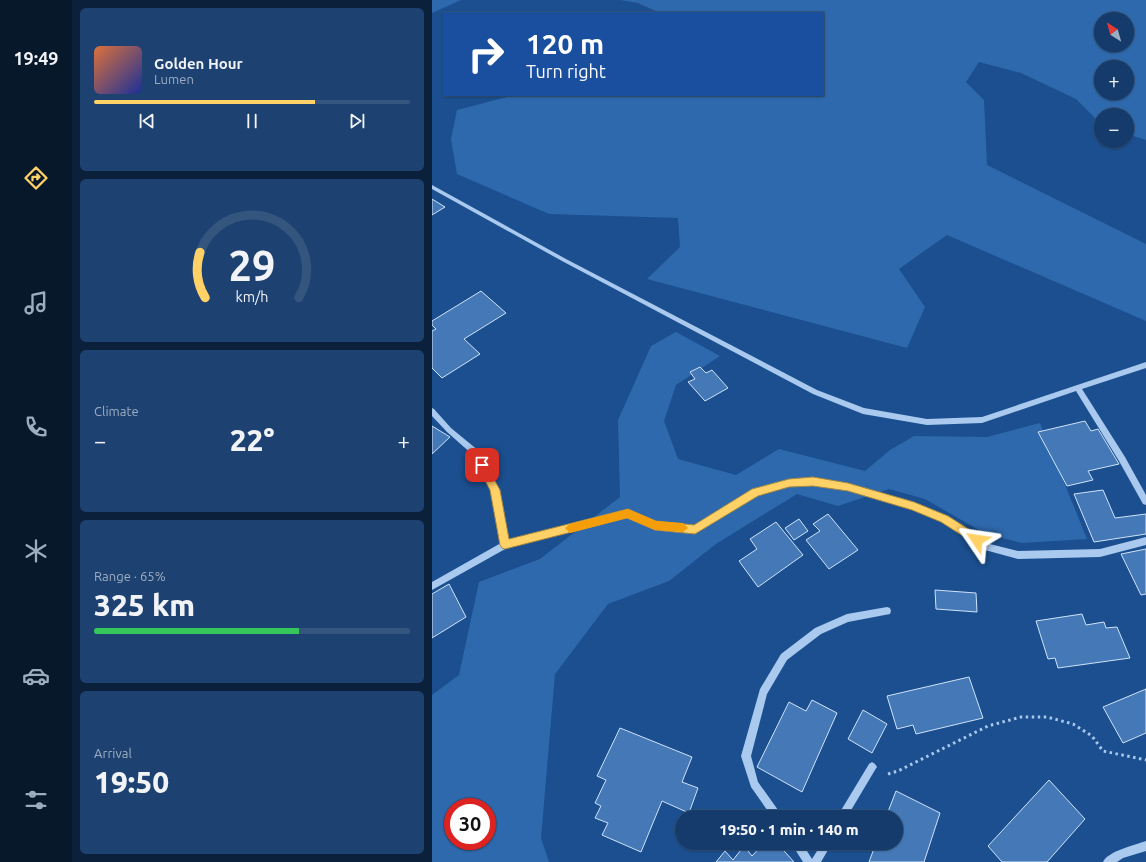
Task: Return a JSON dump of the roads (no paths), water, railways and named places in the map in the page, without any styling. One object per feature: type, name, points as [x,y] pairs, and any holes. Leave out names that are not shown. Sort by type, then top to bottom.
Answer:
[{"type":"street","points":[[432,187],[564,260],[815,392],[864,411],[927,422],[982,420],[1146,365]]},
{"type":"street","points":[[1078,389],[1122,459],[1146,502]]},
{"type":"street","points":[[432,411],[448,430],[476,453],[495,490],[505,545]]},
{"type":"street","points":[[432,586],[505,545],[628,513],[655,525],[695,529],[756,492],[789,483],[813,482],[848,487],[914,506],[944,519],[988,547],[1018,554],[1100,553],[1146,541]]},
{"type":"street","points":[[773,810],[754,784],[746,756],[763,692],[784,657],[818,631],[847,618],[887,611]]},
{"type":"street","points":[[846,810],[872,767]]},
{"type":"street","points":[[1108,862],[1121,854],[1146,846]]},
{"type":"street","points":[[801,850],[809,862]]},
{"type":"street","points":[[816,862],[823,850]]}]
